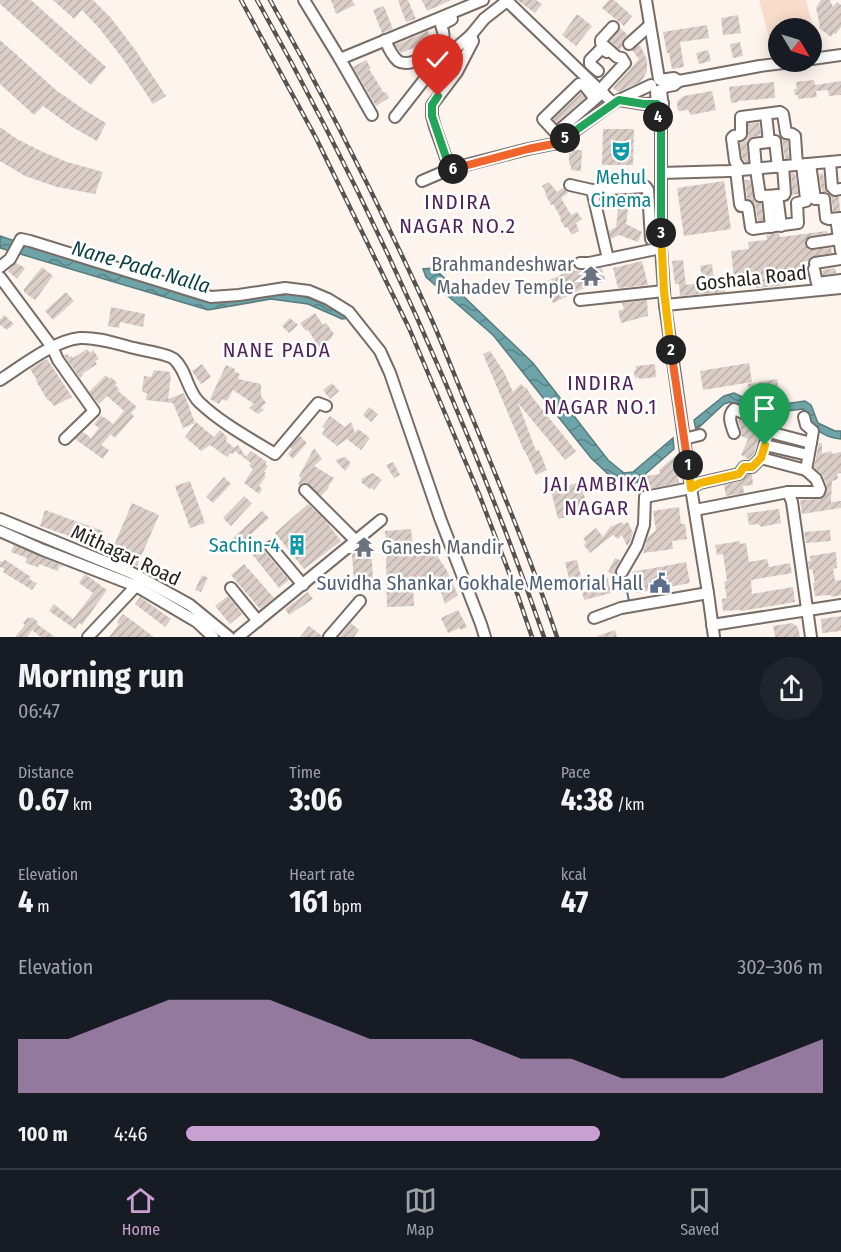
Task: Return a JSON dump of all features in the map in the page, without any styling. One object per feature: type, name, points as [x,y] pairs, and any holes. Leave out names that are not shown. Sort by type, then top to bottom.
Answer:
[{"type":"street","points":[[304,0],[372,115]]},
{"type":"street","points":[[385,40],[390,51],[402,63],[417,61],[425,57],[442,40],[444,35],[441,25],[483,0]]},
{"type":"street","points":[[646,0],[660,104],[664,118],[661,126],[661,204],[658,241]]},
{"type":"street","points":[[394,117],[427,76],[471,35],[484,19],[507,1],[599,92]]},
{"type":"street","points":[[340,59],[385,40],[452,17]]},
{"type":"street","points":[[629,44],[650,25]]},
{"type":"street","points":[[613,27],[601,43],[618,58],[622,58],[625,63],[599,92],[557,132],[543,119],[579,84],[584,85],[599,92],[616,101],[660,104]]},
{"type":"street","points":[[450,169],[435,127],[432,105],[457,72],[473,41],[471,35]]},
{"type":"street","points":[[597,71],[590,62],[602,48],[618,63],[599,92]]},
{"type":"street","points":[[822,58],[841,55]]},
{"type":"street","points":[[422,182],[450,169],[558,143],[616,101],[674,78],[679,81],[768,65]]},
{"type":"street","points":[[803,164],[806,199],[797,203],[799,221],[797,224],[751,228],[748,208],[740,204],[739,170],[735,161],[732,138],[741,134],[741,117],[780,112],[783,114],[786,133],[795,136],[815,199],[824,199],[826,218],[839,221],[841,251]]},
{"type":"street","points":[[762,114],[765,142]]},
{"type":"street","points":[[776,142],[781,166],[785,193],[762,197],[759,195],[754,146],[756,143],[776,142]]},
{"type":"street","points":[[661,173],[756,169],[835,162],[832,188],[841,189],[841,195]]},
{"type":"street","points":[[570,185],[592,190],[643,186],[648,190],[649,205],[658,241],[665,305],[714,637]]},
{"type":"street","points":[[592,190],[607,255]]},
{"type":"street","points":[[772,196],[776,226]]},
{"type":"street","points":[[649,205],[661,204]]},
{"type":"street","points":[[0,267],[10,259],[21,239],[30,240],[211,297],[285,288],[309,291],[349,312],[380,351],[390,373],[484,637]]},
{"type":"street","points":[[812,243],[839,239]]},
{"type":"street","points":[[580,263],[590,263],[607,255],[658,241]]},
{"type":"street","points":[[840,261],[841,281],[817,283],[814,266],[840,261]]},
{"type":"street","points":[[0,277],[52,347],[58,360],[94,411],[65,439]]},
{"type":"street","name":"Goshala Road","points":[[665,305],[841,288]]},
{"type":"street","points":[[580,300],[664,291]]},
{"type":"street","points":[[0,380],[52,347],[68,340],[82,338],[172,357],[183,369],[190,390],[198,401],[231,427],[274,454],[318,403],[326,406]]},
{"type":"street","points":[[734,433],[730,417],[734,409],[815,441]]},
{"type":"street","points":[[804,417],[806,425],[813,431],[815,441],[808,455],[806,470]]},
{"type":"street","points":[[622,572],[637,546],[644,525],[645,497],[691,488],[700,483],[739,474],[744,467],[752,467],[761,458],[770,425]]},
{"type":"street","points":[[684,439],[700,435]]},
{"type":"street","points":[[765,445],[808,455]]},
{"type":"street","points":[[695,510],[788,492],[820,491],[816,479],[806,470],[761,458]]},
{"type":"street","points":[[305,490],[356,541]]},
{"type":"street","points":[[788,492],[792,502],[811,637]]},
{"type":"street","name":"Mithagar Road","points":[[0,519],[132,573],[138,582],[197,622],[213,637]]},
{"type":"street","points":[[238,637],[381,520]]},
{"type":"street","name":"Mithagar Road","points":[[0,531],[43,550],[138,582],[190,605],[229,637]]},
{"type":"street","points":[[271,547],[303,585]]},
{"type":"street","points":[[88,637],[138,582]]},
{"type":"street","points":[[231,588],[258,621]]},
{"type":"street","points":[[594,618],[621,608],[708,592]]},
{"type":"street","points":[[329,637],[360,601]]},
{"type":"street","points":[[712,625],[841,605]]},
{"type":"shaded area","points":[[759,0],[806,0],[811,18],[768,18],[768,34]]},
{"type":"water","points":[[0,236],[86,265],[204,300],[287,291],[344,310],[349,318],[342,319],[308,304],[271,299],[208,310],[0,248]]},
{"type":"water","points":[[434,268],[533,363],[608,460],[624,473],[633,472],[673,438],[674,449],[635,483],[627,485],[611,477],[591,458],[493,335],[426,277],[423,269]]},
{"type":"water","points":[[734,393],[763,407],[805,401],[811,405],[818,423],[835,431],[841,431],[841,439],[827,436],[818,430],[803,409],[762,414],[730,402],[724,404],[696,430],[694,420],[724,396]]},
{"type":"building","points":[[0,0],[31,0],[106,67],[91,85],[0,4]]},
{"type":"building","points":[[53,0],[93,0],[111,18],[166,96],[153,104],[123,59],[82,10],[74,19]]},
{"type":"building","points":[[331,0],[352,0],[355,5],[336,14]]},
{"type":"building","points":[[398,0],[408,0],[416,19],[406,22]]},
{"type":"building","points":[[422,0],[451,0],[427,11]]},
{"type":"building","points":[[517,0],[536,0],[542,4],[535,13]]},
{"type":"building","points":[[609,0],[614,0],[632,16],[624,26],[602,8]]},
{"type":"building","points":[[821,0],[830,0],[833,7],[837,2],[841,5],[841,27],[836,34],[834,33],[831,37],[822,30],[822,18],[818,18],[816,8]]},
{"type":"building","points":[[384,6],[393,29],[382,33],[373,10]]},
{"type":"building","points":[[577,14],[592,26],[576,46],[562,35]]},
{"type":"building","points":[[738,15],[741,33],[723,35],[721,18]]},
{"type":"building","points":[[707,25],[709,38],[680,42],[684,67],[672,69],[663,32]]},
{"type":"building","points":[[620,28],[628,35],[622,41],[620,50],[610,41]]},
{"type":"building","points":[[428,31],[432,41],[419,46],[420,50],[415,53],[413,48],[401,53],[395,45]]},
{"type":"building","points":[[0,40],[56,90],[106,123],[97,141],[72,127],[43,106],[34,115],[0,84]]},
{"type":"building","points":[[740,42],[743,56],[733,58],[730,44]]},
{"type":"building","points":[[640,45],[647,60],[644,77],[640,82],[618,92],[613,88],[639,59],[632,50]]},
{"type":"building","points":[[708,50],[711,61],[699,64],[696,53]]},
{"type":"building","points":[[366,60],[371,68],[369,69],[389,98],[376,106],[353,67]]},
{"type":"building","points":[[814,80],[815,85],[841,81],[841,95],[829,96],[828,90],[816,91],[817,97],[798,99],[794,89],[797,89],[796,82]]},
{"type":"building","points":[[774,82],[775,98],[731,103],[729,87]]},
{"type":"building","points":[[712,91],[716,110],[691,115],[688,110],[678,111],[677,102],[684,96]]},
{"type":"building","points":[[581,93],[585,98],[556,123],[553,119]]},
{"type":"building","points":[[759,122],[761,135],[747,140],[748,162],[745,162],[742,158],[740,143],[748,137],[748,124]]},
{"type":"building","points":[[0,127],[17,139],[43,152],[67,162],[103,172],[95,194],[57,187],[25,176],[0,161]]},
{"type":"building","points":[[603,129],[634,129],[633,165],[602,165]]},
{"type":"building","points":[[782,139],[788,141],[789,158],[785,159]]},
{"type":"building","points":[[572,150],[582,150],[581,171],[571,170],[569,153],[572,153]]},
{"type":"building","points":[[791,173],[795,173],[798,194],[792,195]]},
{"type":"building","points":[[823,173],[827,192],[822,192],[819,174]]},
{"type":"building","points":[[745,180],[750,180],[754,200],[761,203],[763,220],[758,221],[755,205],[747,198]]},
{"type":"building","points":[[724,181],[731,229],[684,236],[677,188]]},
{"type":"building","points":[[549,182],[557,192],[563,188],[568,193],[561,198],[571,215],[577,212],[582,219],[576,223],[579,231],[572,235],[567,227],[565,228],[553,204],[551,205],[545,194],[542,186]]},
{"type":"building","points":[[641,195],[641,199],[629,202],[626,224],[642,232],[638,242],[619,235],[611,239],[609,231],[616,227],[619,202],[606,199],[607,197]]},
{"type":"building","points":[[831,196],[839,197],[840,211],[833,211]]},
{"type":"building","points":[[827,231],[827,233],[810,236],[805,240],[805,245],[809,250],[831,248],[832,253],[814,256],[808,261],[801,262],[803,277],[786,280],[786,285],[725,289],[725,292],[680,296],[679,284],[675,284],[672,261],[683,260],[686,285],[703,282],[700,266],[712,264],[714,281],[734,278],[731,251],[749,249],[748,242],[767,240],[766,235],[779,233],[780,237]]},
{"type":"building","points":[[642,261],[648,285],[618,288],[613,268]]},
{"type":"building","points":[[16,263],[25,268],[17,279],[8,271]]},
{"type":"building","points":[[42,267],[53,276],[35,300],[24,292],[24,289]]},
{"type":"building","points":[[601,268],[606,281],[582,289],[553,303],[545,282],[574,269],[574,271]]},
{"type":"building","points":[[835,268],[836,273],[823,275],[822,270]]},
{"type":"building","points":[[66,292],[74,301],[53,320],[45,311]]},
{"type":"building","points":[[647,300],[648,316],[621,323],[618,311],[624,309],[622,303]]},
{"type":"building","points":[[111,307],[145,314],[143,327],[120,322],[119,328],[108,326]]},
{"type":"building","points":[[315,313],[323,325],[326,323],[334,334],[319,347],[308,330],[306,331],[300,323]]},
{"type":"building","points":[[4,315],[14,324],[7,330],[0,325],[0,320]]},
{"type":"building","points":[[290,318],[298,325],[289,333],[282,326]]},
{"type":"building","points":[[87,349],[90,353],[93,350],[99,359],[95,361],[97,364],[82,374],[80,378],[64,355],[67,354],[73,358]]},
{"type":"building","points":[[490,351],[504,372],[513,392],[521,384],[526,387],[576,451],[565,460],[518,403],[536,451],[539,450],[547,470],[536,475],[483,354]]},
{"type":"building","points":[[47,359],[72,397],[54,406],[48,401],[30,369]]},
{"type":"building","points":[[749,363],[752,382],[703,390],[700,371]]},
{"type":"building","points":[[202,364],[211,377],[201,384],[192,371]]},
{"type":"building","points":[[655,364],[656,377],[635,378],[636,366]]},
{"type":"building","points":[[226,365],[240,374],[238,379],[261,384],[261,396],[266,403],[261,407],[264,410],[258,414],[249,408],[254,404],[233,390],[227,401],[222,399],[219,404],[210,399]]},
{"type":"building","points":[[154,370],[170,372],[168,399],[184,393],[195,423],[183,428],[173,403],[146,400],[147,393],[142,392],[144,376],[151,377]]},
{"type":"building","points":[[106,375],[117,383],[115,385],[120,390],[117,390],[137,407],[131,413],[134,416],[115,438],[111,434],[101,445],[109,450],[103,459],[75,439],[83,432],[91,438],[99,428],[94,424],[101,415],[113,424],[124,411],[107,396],[99,404],[89,392]]},
{"type":"building","points":[[777,379],[780,398],[751,402],[748,384]]},
{"type":"building","points":[[332,383],[339,391],[330,399],[323,390]]},
{"type":"building","points":[[369,407],[378,414],[371,422],[363,415]]},
{"type":"building","points":[[330,416],[345,427],[351,422],[355,433],[358,429],[370,438],[361,450],[347,439],[337,446],[322,434],[325,429],[322,427]]},
{"type":"building","points":[[738,419],[761,429],[754,454],[749,459],[741,455],[748,439],[741,436]]},
{"type":"building","points":[[196,422],[214,437],[220,430],[227,437],[226,441],[234,448],[238,445],[246,457],[251,451],[267,462],[265,464],[268,466],[264,472],[266,476],[259,486],[262,489],[259,494],[244,483],[253,469],[249,466],[251,463],[235,451],[227,457],[210,445],[201,451],[185,437]]},
{"type":"building","points":[[300,436],[307,443],[293,459],[288,454],[292,449],[290,447]]},
{"type":"building","points":[[819,443],[822,443],[822,454],[831,451],[832,454],[841,452],[841,473],[837,474],[838,479],[832,481],[831,502],[841,501],[841,508],[802,514],[800,500],[824,498],[827,491],[823,476],[814,467]]},
{"type":"building","points":[[314,448],[322,459],[314,466],[334,478],[329,488],[321,496],[307,483],[298,484],[301,478],[299,476]]},
{"type":"building","points":[[675,456],[679,483],[648,489],[646,476],[660,474],[659,470]]},
{"type":"building","points":[[345,457],[351,463],[345,471],[335,460]]},
{"type":"building","points":[[393,462],[400,475],[394,478],[386,465]]},
{"type":"building","points":[[373,473],[382,480],[374,490],[361,482],[361,479]]},
{"type":"building","points":[[748,474],[752,474],[753,485],[743,486],[744,493],[726,496],[724,485],[741,481]]},
{"type":"building","points":[[224,477],[231,484],[213,503],[206,497]]},
{"type":"building","points":[[190,481],[205,523],[190,528],[175,486]]},
{"type":"building","points":[[580,482],[589,512],[558,519],[551,491]]},
{"type":"building","points":[[244,496],[252,503],[231,526],[223,518]]},
{"type":"building","points":[[132,503],[159,515],[137,566],[110,555]]},
{"type":"building","points":[[308,504],[325,520],[341,541],[304,569],[275,533]]},
{"type":"building","points":[[679,507],[681,524],[685,524],[687,539],[672,541],[673,549],[643,553],[648,537],[656,530],[653,511]]},
{"type":"building","points":[[779,509],[781,523],[761,527],[758,524],[749,525],[747,513]]},
{"type":"building","points":[[45,510],[103,531],[97,548],[40,526]]},
{"type":"building","points":[[262,511],[269,518],[237,547],[231,540]]},
{"type":"building","points":[[622,522],[623,524],[628,522],[633,533],[627,546],[622,535],[618,539],[613,535],[590,553],[584,545],[586,542],[583,538],[596,528],[603,537],[610,527]]},
{"type":"building","points":[[411,529],[413,549],[431,547],[446,569],[458,595],[445,604],[439,587],[430,590],[430,586],[413,585],[414,606],[387,607],[385,531]]},
{"type":"building","points":[[830,530],[831,541],[806,543],[804,532]]},
{"type":"building","points":[[371,541],[373,581],[354,582],[352,554],[366,542]]},
{"type":"building","points":[[740,541],[740,544],[746,543],[749,562],[767,559],[769,567],[790,563],[792,573],[751,580],[752,594],[793,587],[795,602],[741,611],[723,611],[722,599],[727,598],[724,582],[727,581],[723,554],[717,555],[715,545]]},
{"type":"building","points":[[265,543],[265,552],[289,580],[279,588],[252,554]]},
{"type":"building","points":[[14,545],[63,566],[59,566],[58,571],[39,564],[38,567],[25,563],[27,558],[11,552]]},
{"type":"building","points":[[836,552],[837,568],[833,569],[835,581],[841,580],[841,595],[815,596],[812,569],[809,570],[810,556]]},
{"type":"building","points":[[615,558],[620,560],[615,571],[616,577],[608,572]]},
{"type":"building","points":[[4,559],[37,583],[32,590],[3,572],[5,569],[0,567],[0,561],[3,562]]},
{"type":"building","points":[[577,560],[581,577],[587,576],[588,581],[607,576],[611,593],[584,600],[580,582],[570,583],[565,562]]},
{"type":"building","points":[[686,562],[690,583],[636,593],[632,572]]},
{"type":"building","points":[[244,564],[274,598],[260,609],[231,575]]},
{"type":"building","points":[[85,574],[107,590],[82,625],[79,623],[75,629],[49,611],[54,604],[73,619],[93,593],[79,583]]},
{"type":"building","points":[[202,575],[208,578],[201,592],[195,590]]},
{"type":"building","points":[[308,592],[313,599],[289,615],[285,609]]},
{"type":"building","points":[[228,596],[242,614],[230,624],[215,606]]},
{"type":"building","points":[[140,597],[171,619],[165,627],[135,604]]},
{"type":"building","points":[[458,610],[467,627],[448,633],[441,618]]},
{"type":"building","points":[[123,614],[154,637],[109,637]]},
{"type":"building","points":[[841,616],[841,631],[822,633],[821,619]]},
{"type":"building","points":[[28,617],[30,619],[32,617],[38,622],[37,624],[55,637],[41,637],[32,630],[27,637],[15,637],[25,625],[23,623]]},
{"type":"building","points":[[351,623],[359,630],[354,637],[339,637]]},
{"type":"building","points":[[792,623],[798,627],[800,637],[775,637],[773,626]]},
{"type":"building","points":[[309,626],[322,636],[322,637],[300,637]]},
{"type":"building","points":[[615,630],[617,637],[597,636]]},
{"type":"waterway","points":[[636,480],[646,494]]},
{"type":"waterway","points":[[625,575],[629,601]]},
{"type":"railway","points":[[241,0],[316,138],[409,328],[479,494],[532,637]]},
{"type":"railway","points":[[257,0],[339,154],[414,312],[483,473],[544,637]]},
{"type":"railway","points":[[270,0],[353,156],[430,316],[516,526],[557,637]]},
{"type":"place","name":"Mehul Cinema","points":[[621,151]]},
{"type":"place","name":"Brahmandeshwar Mahadev Temple","points":[[591,276]]},
{"type":"place","name":"Sachin-4","points":[[297,545]]},
{"type":"place","name":"Ganesh Mandir","points":[[364,547]]},
{"type":"place","name":"Suvidha Shankar Gokhale Memorial Hall","points":[[660,583]]},
{"type":"district","name":"INDIRA NAGAR NO.2","points":[[458,214]]},
{"type":"district","name":"NANE PADA","points":[[277,350]]},
{"type":"district","name":"INDIRA NAGAR NO.1","points":[[601,395]]},
{"type":"district","name":"JAI AMBIKA NAGAR","points":[[597,496]]},
{"type":"route","points":[[438,96],[432,105],[432,116],[450,169],[558,143],[619,100],[630,103],[657,104],[658,120],[661,126],[661,248],[665,305],[691,488],[700,483],[739,474],[744,467],[752,467],[761,458],[765,445]]},
{"type":"water label","name":"Nane Pada Nalla","points":[[141,267]]}]
